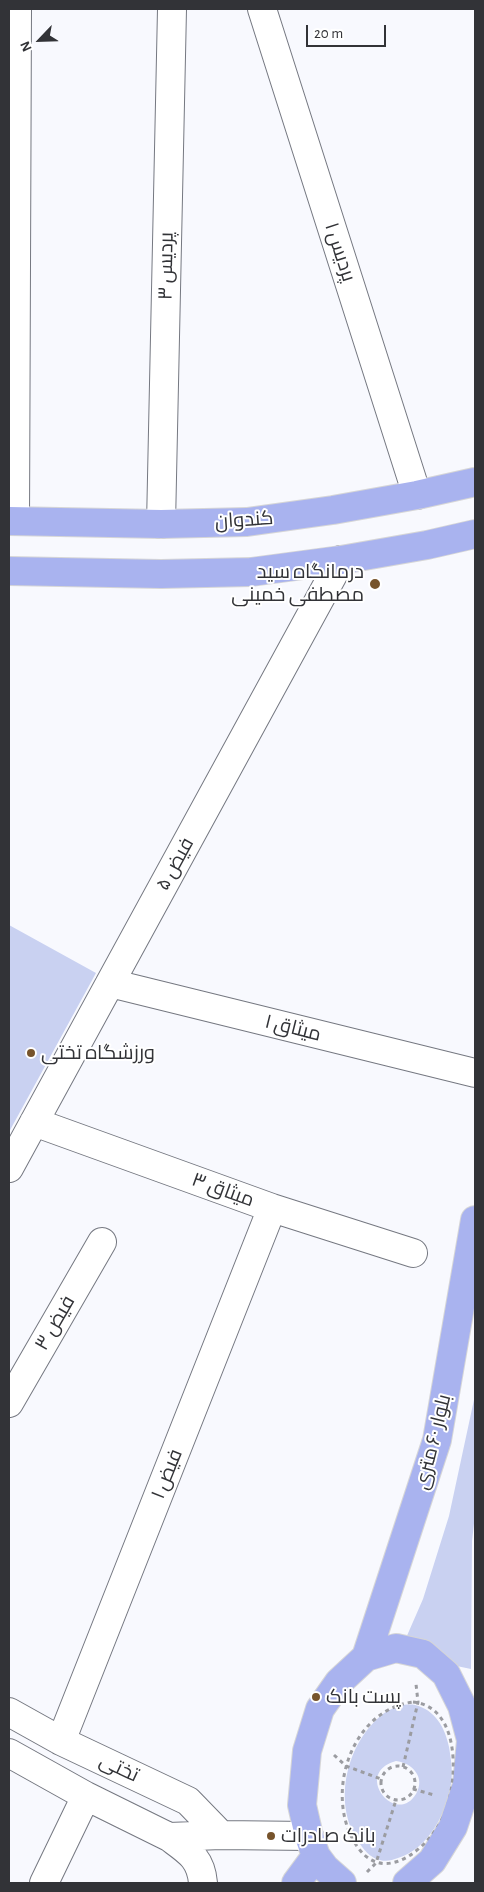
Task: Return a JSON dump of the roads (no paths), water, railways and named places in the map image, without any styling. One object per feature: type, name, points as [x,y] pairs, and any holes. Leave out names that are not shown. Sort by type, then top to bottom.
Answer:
[{"type":"main road","name":"کندوان","points":[[12,521],[161,524],[246,522],[334,510],[475,482]]},
{"type":"main road","points":[[9,571],[161,574],[251,572],[342,560],[427,545],[475,534]]},
{"type":"main road","name":"بلوار ۶۰ متری","points":[[366,1658],[437,1440],[475,1220]]},
{"type":"main road","points":[[352,1880],[325,1868],[313,1846],[302,1805],[306,1751],[320,1709],[339,1682],[366,1658],[396,1648],[423,1654],[446,1674],[462,1706],[472,1752],[475,1814]]},
{"type":"main road","points":[[407,1883],[432,1861],[453,1827],[472,1752]]},
{"type":"main road","points":[[296,1883],[313,1846]]},
{"type":"street","points":[[12,521],[17,9]]},
{"type":"street","name":"پردیس ۳","points":[[161,524],[172,9]]},
{"type":"street","name":"پردیس ۱","points":[[262,9],[417,495]]},
{"type":"street","name":"فیض ۵","points":[[9,1168],[342,560]]},
{"type":"street","name":"میثاق ۱","points":[[110,983],[475,1072]]},
{"type":"street","name":"میثاق ۳","points":[[34,1122],[272,1208],[413,1254]]},
{"type":"street","name":"فیض ۱","points":[[61,1741],[272,1208]]},
{"type":"street","name":"فیض ۳","points":[[9,1404],[102,1242]]},
{"type":"street","name":"تختی","points":[[9,1712],[61,1741],[188,1801],[221,1835]]},
{"type":"street","name":"تختی","points":[[9,1753],[86,1796],[169,1837],[221,1835],[313,1846]]},
{"type":"street","points":[[44,1883],[86,1796]]},
{"type":"street","points":[[169,1837],[194,1856],[202,1872],[204,1883]]},
{"type":"place","name":"درمانگاه سید مصطفی خمینی","points":[[375,584]]},
{"type":"place","name":"ورزشگاه تختی","points":[[31,1053]]},
{"type":"place","name":"پست بانک","points":[[316,1697]]},
{"type":"place","name":"بانک صادرات","points":[[271,1836]]}]
